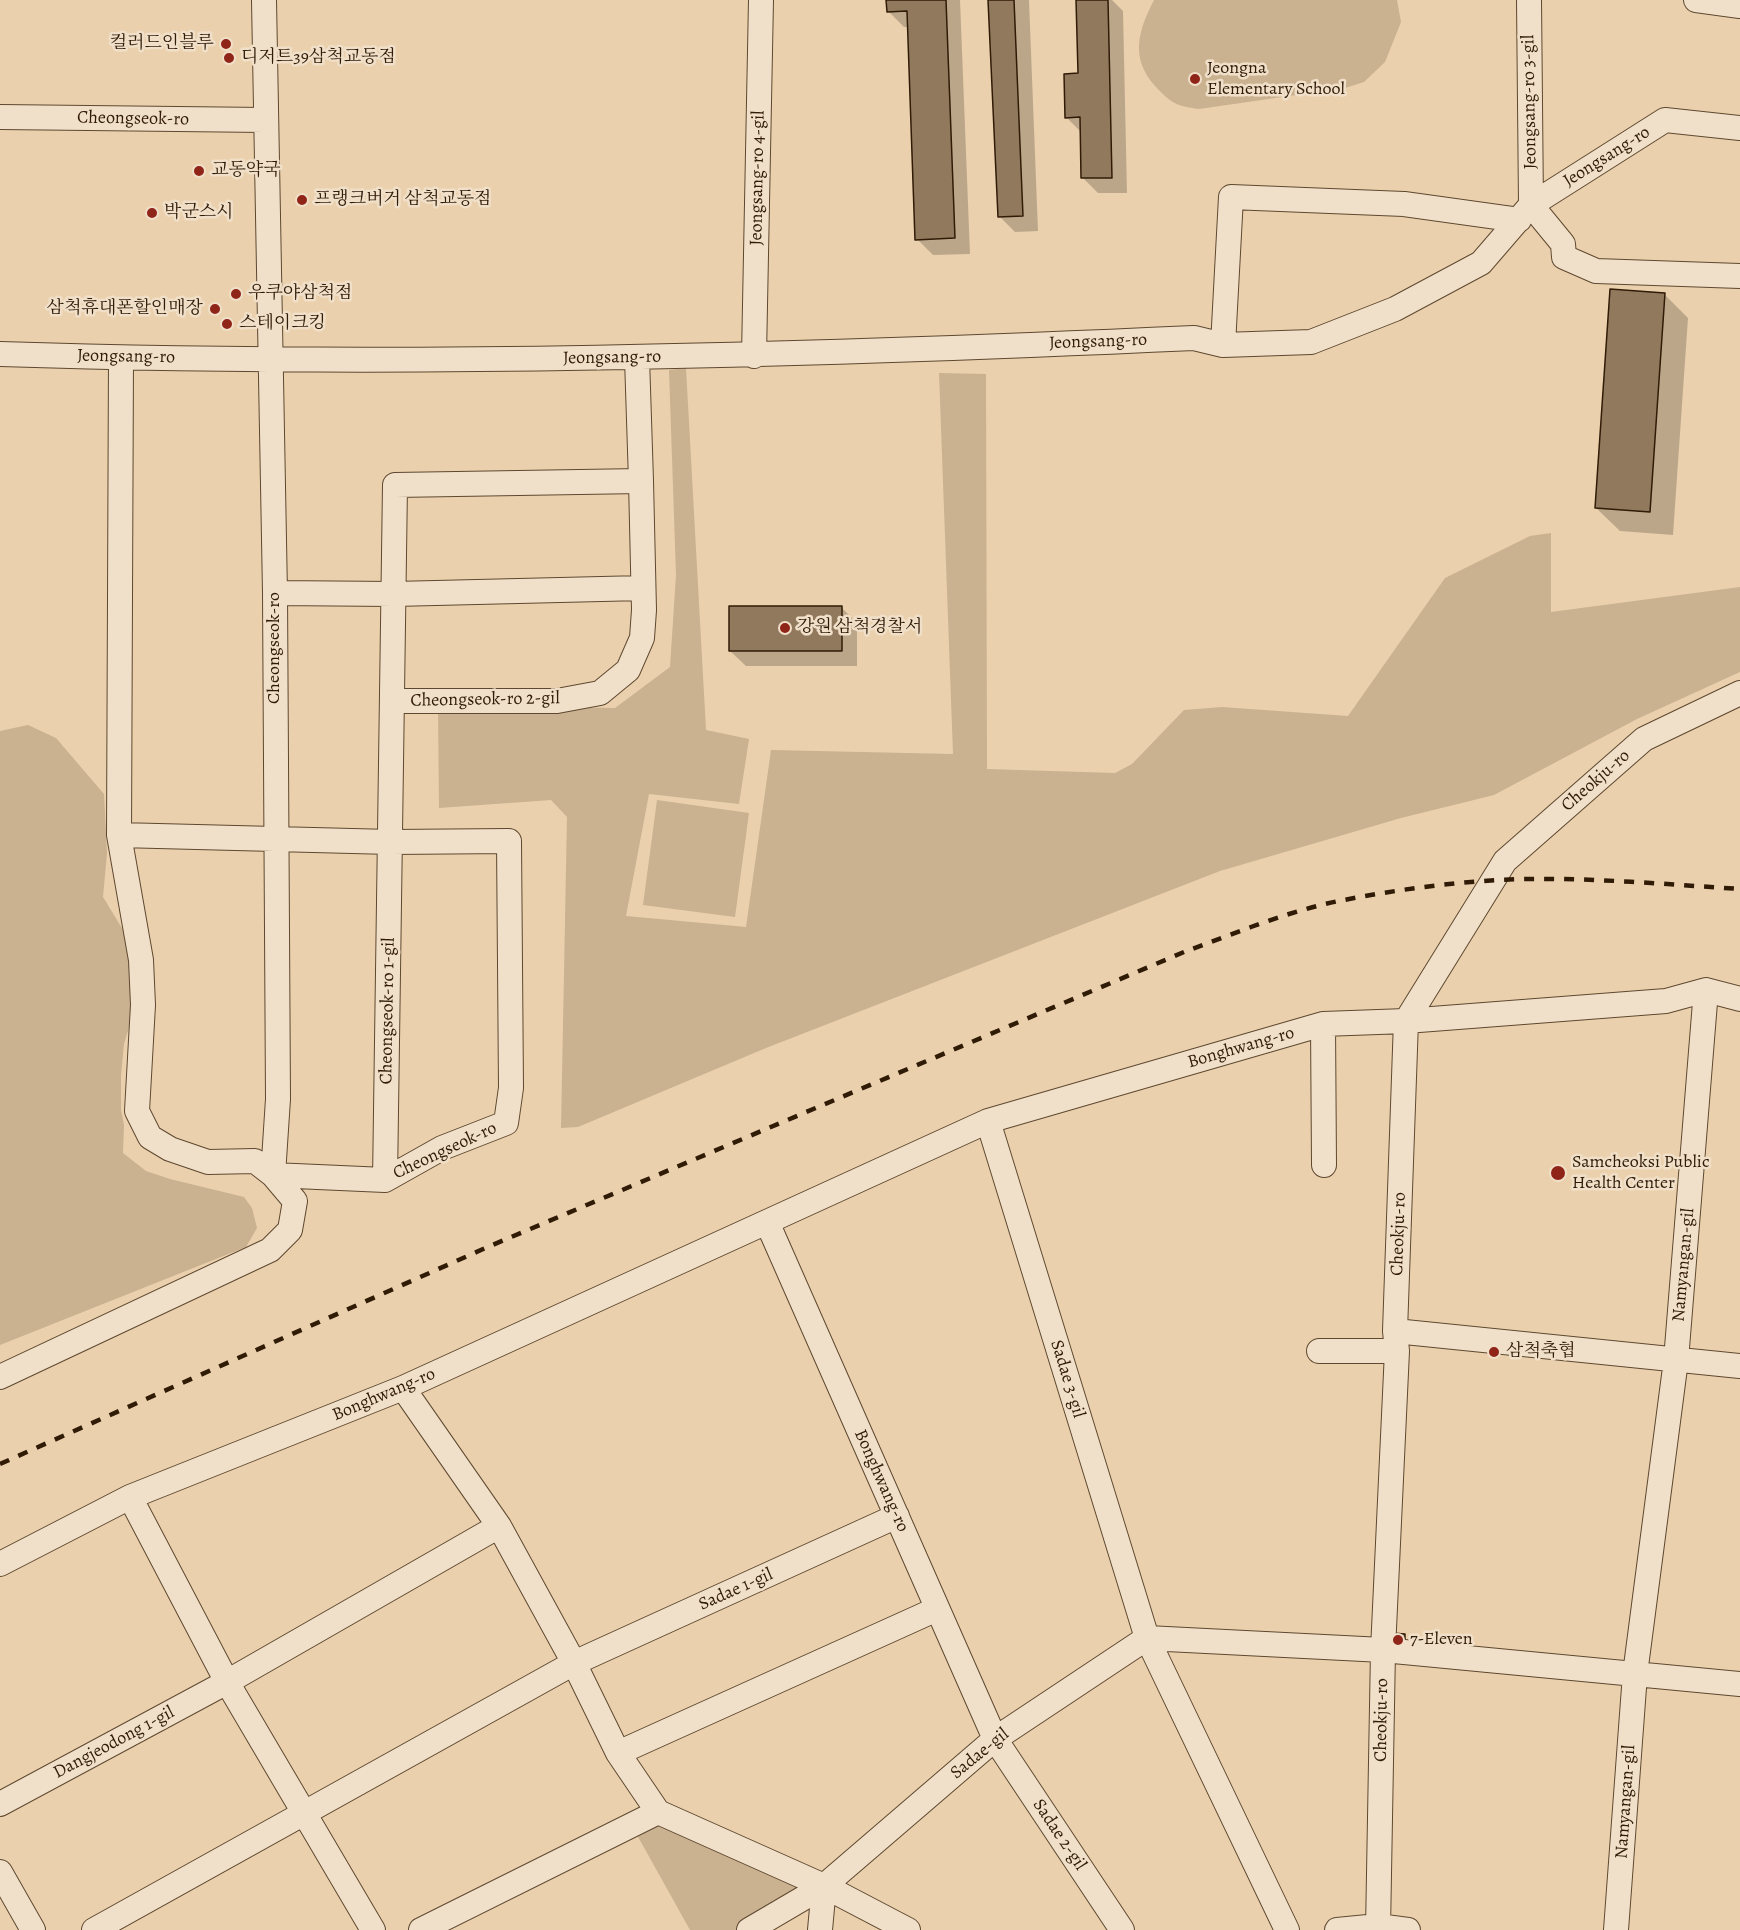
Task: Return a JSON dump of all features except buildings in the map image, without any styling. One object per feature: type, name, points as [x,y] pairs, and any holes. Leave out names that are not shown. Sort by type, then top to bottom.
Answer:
[{"type":"street","name":"Cheongseok-ro","points":[[264,0],[275,592],[277,839],[278,1099],[273,1174]]},
{"type":"street","name":"Jeongsang-ro 4-gil","points":[[754,356],[761,0]]},
{"type":"street","name":"Jeongsang-ro 3-gil","points":[[1525,212],[1529,0]]},
{"type":"street","points":[[1696,0],[1740,6]]},
{"type":"street","name":"Cheongseok-ro","points":[[0,117],[266,120]]},
{"type":"street","name":"Jeongsang-ro","points":[[0,354],[271,360],[637,358],[754,356],[1194,338],[1223,345],[1311,342],[1395,309],[1481,264],[1525,212],[1665,120],[1740,128]]},
{"type":"street","points":[[1223,345],[1231,197],[1404,204],[1525,212],[1563,244],[1563,257],[1596,271],[1740,276]]},
{"type":"street","name":"Cheongseok-ro","points":[[0,1377],[270,1250],[291,1230],[295,1201],[273,1174],[255,1161],[208,1161],[170,1149],[150,1137],[137,1111],[143,1005],[141,960],[119,835],[121,358]]},
{"type":"street","name":"Cheongseok-ro 2-gil","points":[[637,358],[641,481],[643,588],[642,638],[628,670],[600,693],[557,701],[393,702],[395,485],[641,481]]},
{"type":"street","points":[[275,592],[394,594],[643,588]]},
{"type":"street","name":"Cheokju-ro","points":[[1378,1928],[1383,1650],[1407,1021],[1505,861],[1644,739],[1740,693]]},
{"type":"street","name":"Cheongseok-ro 1-gil","points":[[385,1180],[393,702]]},
{"type":"street","points":[[119,835],[391,842]]},
{"type":"street","name":"Cheongseok-ro","points":[[273,1174],[385,1180],[442,1149],[506,1123],[511,1088],[509,841],[391,842]]},
{"type":"street","points":[[1706,990],[1740,999]]},
{"type":"street","name":"Bonghwang-ro","points":[[0,1564],[130,1497],[403,1388],[988,1121],[1323,1024],[1407,1021],[1666,1001],[1706,990]]},
{"type":"street","name":"Namyangan-gil","points":[[1616,1930],[1635,1674],[1676,1360],[1706,990]]},
{"type":"street","points":[[1323,1024],[1324,1165]]},
{"type":"street","name":"Sadae 3-gil","points":[[988,1121],[1147,1638]]},
{"type":"street","name":"Bonghwang-ro","points":[[767,1222],[995,1739]]},
{"type":"street","points":[[1319,1352],[1396,1341],[1740,1366]]},
{"type":"street","points":[[403,1388],[499,1526],[574,1663],[618,1753],[658,1812],[824,1886],[908,1930]]},
{"type":"street","points":[[130,1497],[227,1682],[373,1930]]},
{"type":"street","name":"Sadae 1-gil","points":[[304,1812],[574,1663],[897,1516]]},
{"type":"street","points":[[227,1682],[499,1526]]},
{"type":"street","points":[[618,1753],[937,1609]]},
{"type":"street","points":[[1287,1930],[1147,1638],[1383,1650],[1740,1684]]},
{"type":"street","name":"Sadae-gil","points":[[824,1886],[995,1739],[1147,1638]]},
{"type":"street","name":"Dangjeodong 1-gil","points":[[0,1804],[227,1682]]},
{"type":"street","name":"Sadae 2-gil","points":[[995,1739],[1122,1930]]},
{"type":"street","points":[[93,1930],[304,1812]]},
{"type":"street","points":[[421,1930],[658,1812]]},
{"type":"street","points":[[0,1872],[33,1930]]},
{"type":"street","points":[[749,1930],[824,1886]]},
{"type":"street","points":[[820,1930],[824,1886]]},
{"type":"street","points":[[1337,1930],[1378,1928],[1408,1930]]},
{"type":"shaded area","points":[[1154,0],[1397,0],[1401,22],[1385,62],[1364,82],[1345,88],[1199,109],[1185,107],[1170,100],[1147,76],[1142,65],[1139,55],[1141,33]]},
{"type":"shaded area","points":[[686,368],[706,730],[749,739],[739,804],[649,794],[626,916],[746,927],[771,750],[953,754],[939,373],[986,374],[987,769],[1115,773],[1132,764],[1184,710],[1222,707],[1348,716],[1445,578],[1530,536],[1551,533],[1551,612],[1740,587],[1740,672],[1637,719],[1494,795],[1401,818],[1220,871],[766,1048],[578,1127],[561,1128],[567,817],[551,800],[439,808],[438,705],[615,708],[670,667],[676,575],[669,370]]},
{"type":"shaded area","points":[[28,725],[56,738],[104,794],[107,853],[103,897],[128,938],[133,1014],[124,1044],[121,1075],[123,1153],[146,1171],[244,1197],[252,1208],[257,1228],[246,1247],[0,1345],[0,731]]},
{"type":"shaded area","points":[[657,800],[749,813],[735,917],[643,905]]},
{"type":"shaded area","points":[[669,1806],[813,1887],[739,1930],[690,1930],[632,1826]]},
{"type":"railway","points":[[0,1464],[490,1246],[1184,952],[1283,916],[1324,904],[1382,893],[1498,880],[1589,880],[1740,889]]},
{"type":"place","name":"컬러드인블루","points":[[226,44]]},
{"type":"place","name":"디저트39삼척교동점","points":[[229,58]]},
{"type":"place","name":"Jeongna Elementary School","points":[[1195,79]]},
{"type":"place","name":"교동약국","points":[[199,171]]},
{"type":"place","name":"프랭크버거 삼척교동점","points":[[302,200]]},
{"type":"place","name":"박군스시","points":[[152,213]]},
{"type":"place","name":"우쿠야삼척점","points":[[236,294]]},
{"type":"place","name":"삼척휴대폰할인매장","points":[[215,309]]},
{"type":"place","name":"스테이크킹","points":[[227,324]]},
{"type":"place","name":"강원 삼척경찰서","points":[[785,628]]},
{"type":"place","name":"Samcheoksi Public Health Center","points":[[1558,1173]]},
{"type":"place","name":"삼척축협","points":[[1494,1352]]},
{"type":"place","name":"7-Eleven","points":[[1398,1640]]}]
